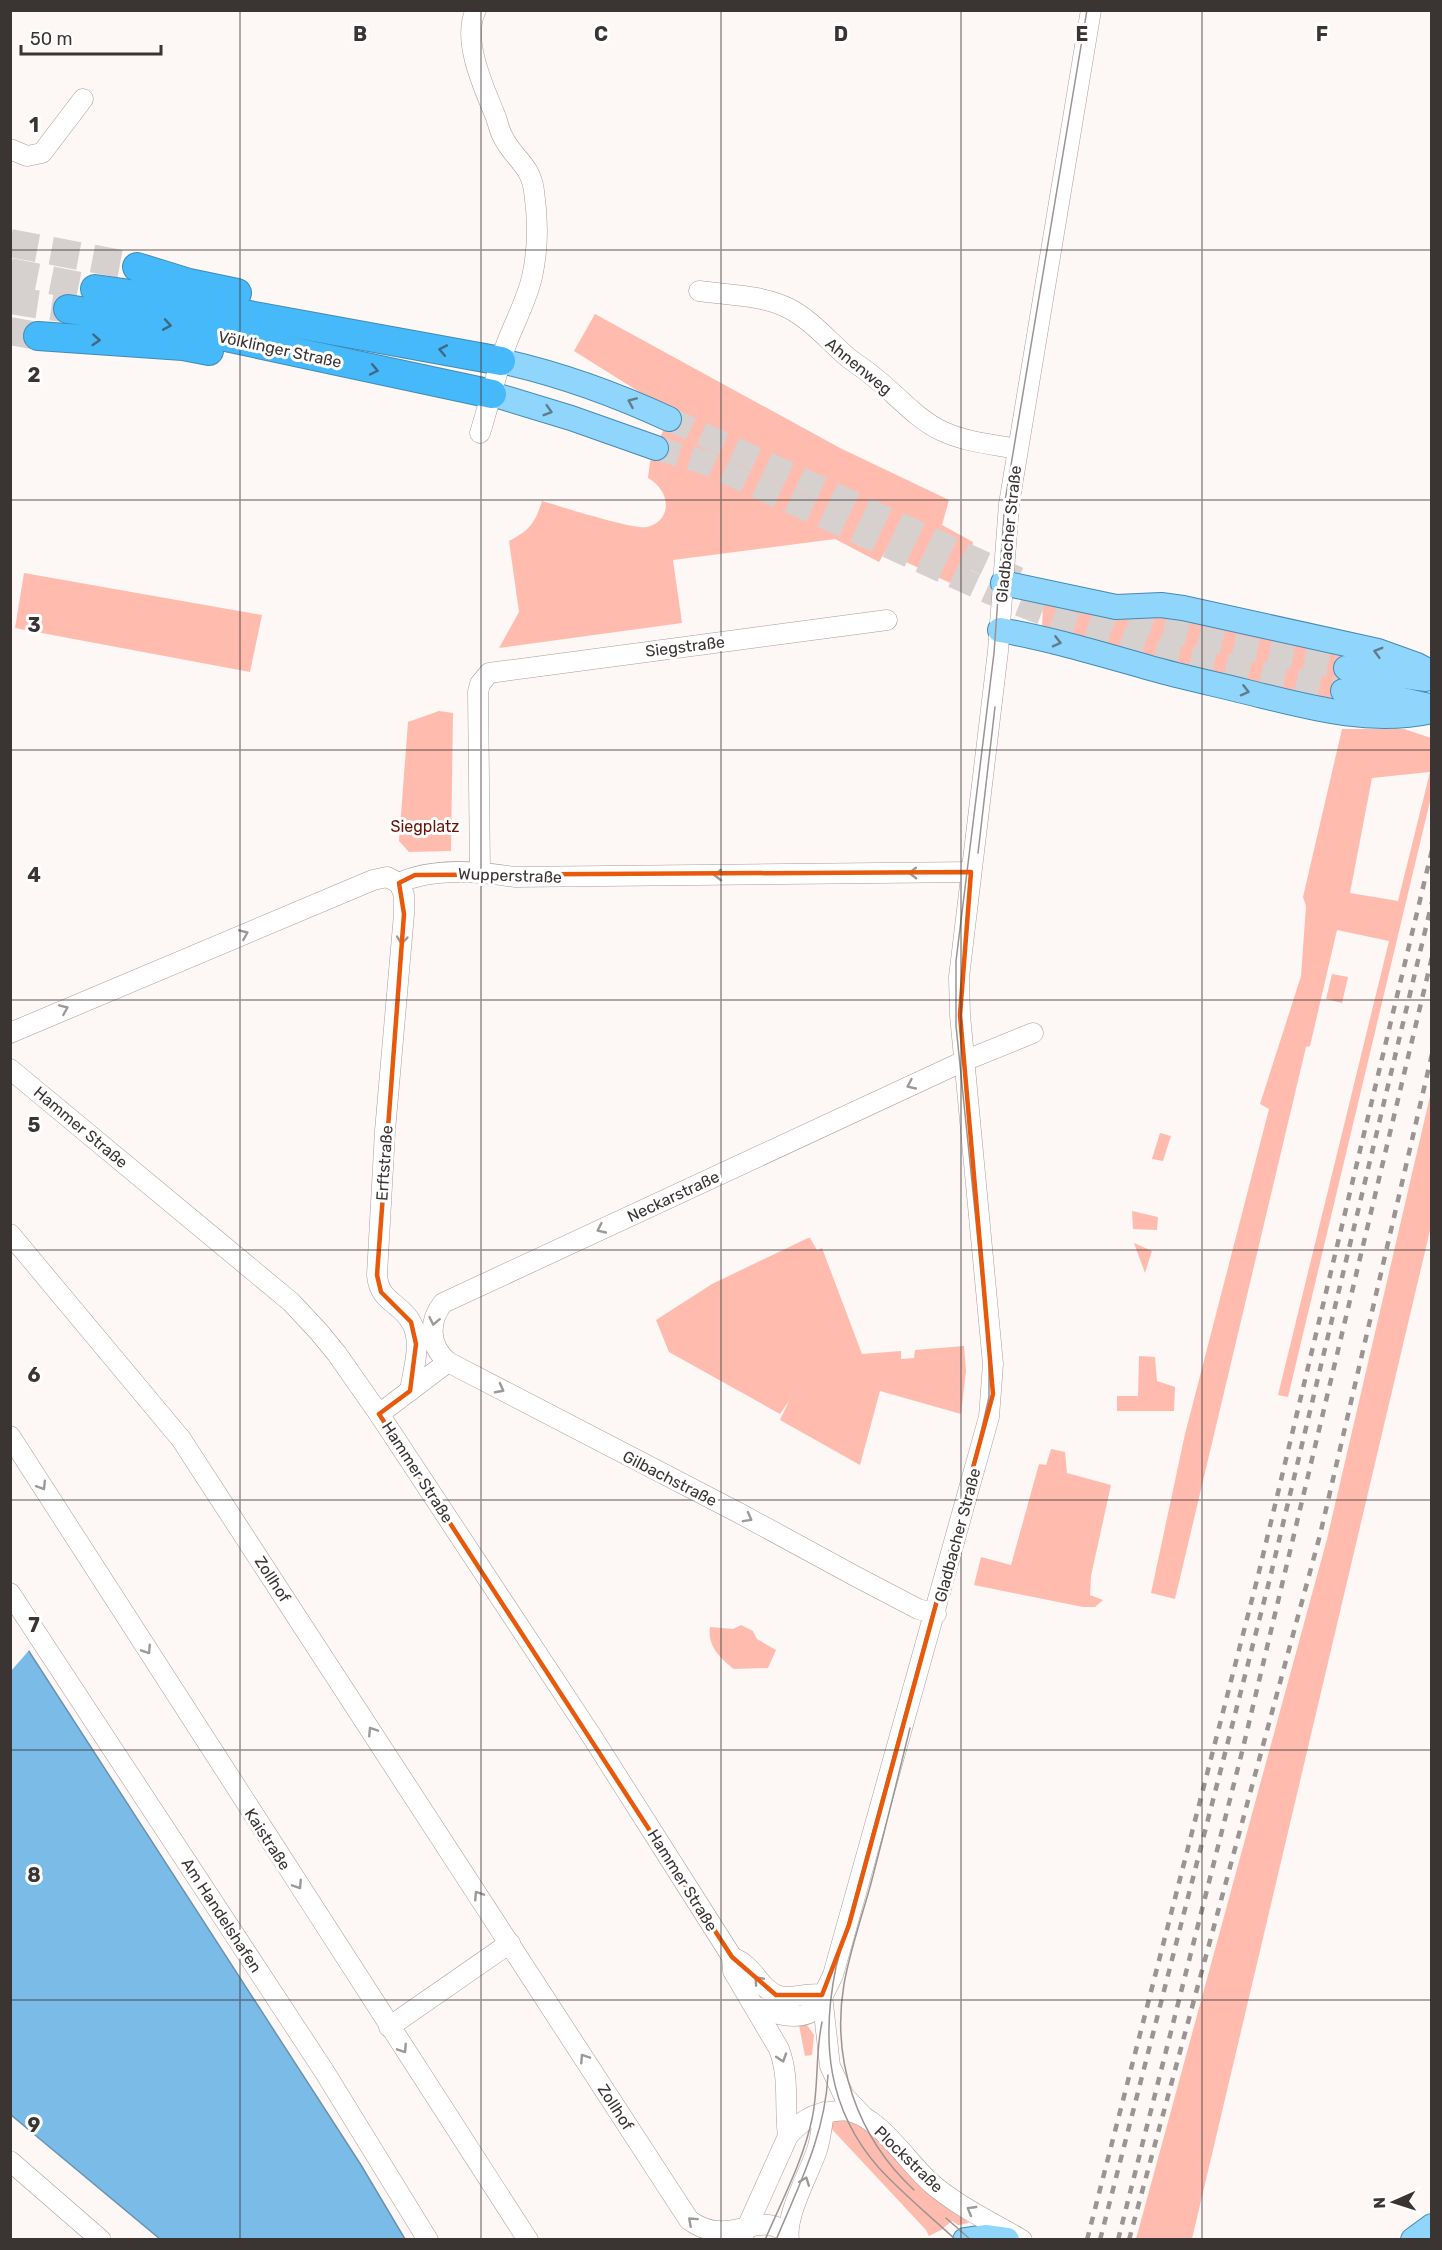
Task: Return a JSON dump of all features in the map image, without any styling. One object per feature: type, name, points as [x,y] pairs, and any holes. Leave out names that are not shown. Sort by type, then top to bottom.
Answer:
[{"type":"highway","points":[[137,267],[189,283],[297,306],[312,325]]},
{"type":"highway","name":"Völklinger Straße","points":[[95,289],[312,325],[501,361]]},
{"type":"highway","name":"Völklinger Straße","points":[[68,309],[174,326],[296,354],[492,394]]},
{"type":"highway","points":[[38,336],[183,346],[264,361],[296,354]]},
{"type":"main road","name":"Völklinger Straße","points":[[501,361],[540,370],[594,387],[669,419]]},
{"type":"main road","name":"Völklinger Straße","points":[[492,394],[571,418],[656,448]]},
{"type":"main road","points":[[1003,583],[1116,607],[1161,605],[1183,608],[1378,651],[1417,665],[1431,674]]},
{"type":"main road","points":[[1000,630],[1081,648],[1152,669],[1316,708],[1370,717],[1419,714],[1431,711]]},
{"type":"main road","points":[[1431,680],[1345,679],[1385,696],[1431,706]]},
{"type":"main road","points":[[1413,2240],[1431,2226]]},
{"type":"main road","points":[[965,2240],[985,2237],[1007,2240]]},
{"type":"street","points":[[476,10],[471,35],[485,93],[502,136],[511,151],[525,164],[532,178],[535,255],[531,279],[501,361],[480,433]]},
{"type":"street","name":"Gladbacher Straße","points":[[822,1995],[837,1965],[936,1614],[989,1417],[993,1394],[993,1364],[964,1061],[959,977],[1000,630],[1007,515],[1091,10]]},
{"type":"street","points":[[10,149],[27,156],[42,153],[83,99]]},
{"type":"street","name":"Ahnenweg","points":[[699,291],[775,302],[800,315],[921,418],[940,430],[958,437],[1017,449]]},
{"type":"street","name":"Siegstraße","points":[[480,872],[478,693],[484,676],[494,670],[887,620]]},
{"type":"street","name":"Wupperstraße","points":[[10,1033],[373,879],[387,877],[399,883],[415,875],[480,872],[514,877],[971,872]]},
{"type":"street","name":"Erftstraße","points":[[399,883],[404,895],[404,914],[385,1131],[376,1275],[381,1292],[407,1317],[414,1329],[416,1352],[410,1391]]},
{"type":"street","points":[[964,1061],[1033,1033]]},
{"type":"street","name":"Neckarstraße","points":[[448,1362],[439,1354],[432,1332],[436,1311],[442,1302],[964,1061]]},
{"type":"street","name":"Hammer Straße","points":[[10,1069],[291,1302],[331,1347],[379,1414],[591,1735],[732,1957],[733,1971],[755,2006],[784,2062],[787,2081],[788,2136]]},
{"type":"street","name":"Zollhof","points":[[10,1234],[181,1439],[689,2220],[710,2232],[744,2234],[763,2224],[771,2224],[781,2227],[789,2237]]},
{"type":"street","points":[[379,1414],[448,1362]]},
{"type":"street","name":"Gilbachstraße","points":[[448,1362],[740,1513],[865,1582],[918,1609],[936,1614]]},
{"type":"street","name":"Kaistraße","points":[[10,1436],[528,2240]]},
{"type":"street","name":"Am Handelshafen","points":[[10,1593],[324,2071],[428,2240]]},
{"type":"street","points":[[389,2027],[510,1943]]},
{"type":"street","name":"Hammer Straße","points":[[732,1957],[744,1963],[762,1985],[776,1995],[789,1997],[813,1993],[822,1995]]},
{"type":"street","points":[[755,2006],[778,2015],[806,2014],[817,2007],[822,1995]]},
{"type":"street","points":[[822,1995],[830,2066],[844,2096],[865,2118]]},
{"type":"street","name":"Plockstraße","points":[[824,2112],[848,2111],[865,2118],[948,2197],[1022,2240]]},
{"type":"street","points":[[744,2234],[788,2136],[805,2120],[824,2112]]},
{"type":"street","points":[[789,2237],[792,2214],[818,2146],[824,2112]]},
{"type":"street","points":[[10,2161],[101,2240]]},
{"type":"highlighted area","points":[[971,872],[960,1015],[993,1394],[849,1925],[822,1995],[776,1995],[732,1957],[379,1414],[410,1391],[416,1344],[411,1322],[381,1292],[377,1275],[404,914],[399,883],[415,875]]},
{"type":"green space","points":[[595,314],[840,448],[949,500],[942,525],[973,542],[967,591],[885,552],[879,562],[835,539],[673,560],[682,623],[499,648],[519,612],[509,541],[531,525],[542,501],[639,527],[647,527],[656,523],[665,512],[666,504],[661,490],[648,478],[650,462],[673,407],[641,393],[574,351]]},
{"type":"green space","points":[[24,573],[262,615],[250,672],[15,628]]},
{"type":"green space","points":[[1043,601],[1167,612],[1349,654],[1342,704],[1042,630]]},
{"type":"green space","name":"Siegplatz","points":[[439,711],[453,713],[451,851],[409,852],[399,841],[408,722]]},
{"type":"green space","points":[[1342,729],[1404,729],[1431,738],[1431,797],[1288,1397],[1278,1395],[1389,941],[1337,930],[1310,1046],[1306,1047],[1175,1599],[1151,1593],[1185,1434],[1269,1109],[1260,1104],[1301,976],[1306,906],[1303,897]],"holes":[[[1430,772],[1398,901],[1350,893],[1372,778]]]},
{"type":"green space","points":[[1332,974],[1348,977],[1342,1003],[1326,999]]},
{"type":"green space","points":[[1431,1092],[1431,1226],[1192,2239],[1136,2239],[1327,1539]]},
{"type":"green space","points":[[1160,1133],[1171,1136],[1163,1161],[1152,1159]]},
{"type":"green space","points":[[1132,1211],[1158,1217],[1157,1230],[1133,1229]]},
{"type":"green space","points":[[808,1238],[817,1250],[822,1248],[862,1354],[901,1351],[901,1359],[914,1358],[915,1350],[964,1346],[966,1371],[961,1414],[880,1391],[860,1465],[780,1420],[789,1401],[780,1414],[669,1352],[656,1320],[712,1284]]},
{"type":"green space","points":[[1134,1243],[1152,1251],[1145,1273]]},
{"type":"green space","points":[[1139,1356],[1155,1357],[1157,1381],[1175,1387],[1174,1411],[1117,1411],[1117,1396],[1138,1396]]},
{"type":"green space","points":[[1051,1449],[1065,1452],[1067,1473],[1111,1485],[1091,1576],[1090,1595],[1103,1600],[1095,1607],[1083,1607],[974,1585],[981,1557],[1011,1565],[1039,1464],[1046,1465]]},
{"type":"green space","points":[[741,1625],[753,1631],[757,1639],[776,1650],[768,1668],[734,1669],[716,1651],[711,1640],[710,1627],[733,1629]]},
{"type":"green space","points":[[799,2025],[807,2025],[814,2035],[812,2055],[805,2056]]},
{"type":"green space","points":[[843,2117],[861,2123],[937,2196],[969,2223],[958,2225],[952,2221],[929,2236],[926,2230],[828,2125],[828,2119]]},
{"type":"water","points":[[10,1622],[361,2165],[405,2239],[160,2239],[11,2115]]},
{"type":"pier","points":[[10,1621],[31,1648],[11,1671]]},
{"type":"tunnel","points":[[10,243],[137,267]]},
{"type":"tunnel","points":[[10,272],[95,289]]},
{"type":"tunnel","points":[[10,300],[68,309]]},
{"type":"tunnel","points":[[10,331],[38,336]]},
{"type":"tunnel","points":[[669,419],[1023,581]]},
{"type":"tunnel","points":[[656,448],[704,462],[989,592],[1062,621],[1176,655],[1343,691]]},
{"type":"tunnel","points":[[1095,608],[1157,627],[1219,642],[1346,668]]},
{"type":"tram line","points":[[956,2240],[888,2178],[862,2145],[848,2122],[832,2073],[829,2021],[836,1967],[989,1397],[989,1348],[956,1026],[956,961],[994,653],[1005,501],[1087,10]]},
{"type":"tram line","points":[[978,853],[995,707]]},
{"type":"tram line","points":[[910,1728],[870,1887],[849,1959],[841,2013],[841,2041],[845,2069],[863,2122],[894,2169],[914,2190]]},
{"type":"tram line","points":[[765,2240],[798,2165],[808,2135],[814,2107],[822,2022]]},
{"type":"tram line","points":[[776,2240],[810,2159],[822,2118],[828,2075]]},
{"type":"tram line","points":[[946,2218],[971,2240]]},
{"type":"railway","points":[[1087,2240],[1258,1576],[1432,850]]},
{"type":"railway","points":[[1100,2240],[1270,1578],[1432,902]]},
{"type":"railway","points":[[1118,2240],[1242,1752],[1432,957]]},
{"type":"railway","points":[[1129,2240],[1320,1535],[1432,1054]]}]
